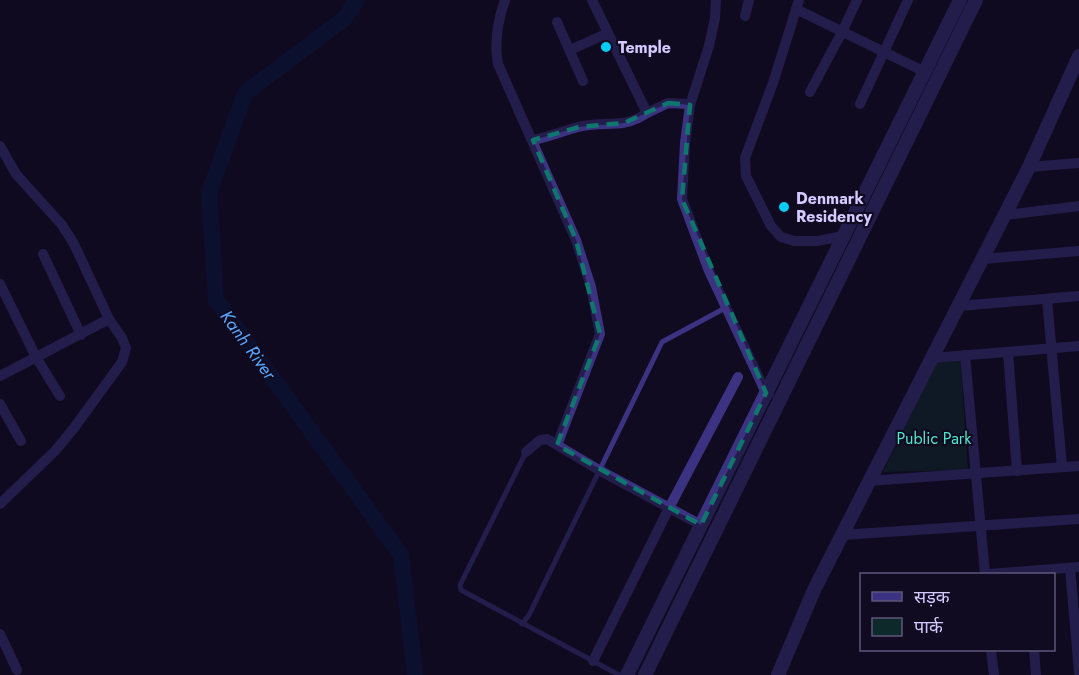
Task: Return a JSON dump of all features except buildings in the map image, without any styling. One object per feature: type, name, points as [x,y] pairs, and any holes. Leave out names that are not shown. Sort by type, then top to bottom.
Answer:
[{"type":"street","points":[[505,0],[498,25],[496,53],[498,64],[576,240],[591,287],[600,334],[557,445]]},
{"type":"street","points":[[592,0],[647,113]]},
{"type":"street","points":[[716,0],[709,46],[690,104],[682,199],[709,271],[766,393],[780,399]]},
{"type":"street","points":[[745,16],[749,0]]},
{"type":"street","points":[[810,92],[857,0]]},
{"type":"street","points":[[860,104],[908,0]]},
{"type":"street","points":[[627,675],[960,0]]},
{"type":"street","points":[[645,675],[976,0]]},
{"type":"street","points":[[844,236],[817,241],[794,241],[781,237],[771,226],[746,176],[748,150],[798,5],[842,32],[925,72]]},
{"type":"street","points":[[557,22],[583,81]]},
{"type":"street","points":[[570,50],[608,33]]},
{"type":"street","points":[[778,675],[814,590],[1029,167],[1079,56]]},
{"type":"street","points":[[532,140],[551,137],[579,126],[603,123],[614,126],[635,120],[668,104],[690,104]]},
{"type":"street","points":[[0,146],[16,174],[62,225],[126,348],[122,362],[61,444],[0,504]]},
{"type":"street","points":[[1029,167],[1079,164]]},
{"type":"street","points":[[1005,215],[1079,206]]},
{"type":"street","points":[[982,259],[1079,251]]},
{"type":"street","points":[[43,254],[81,335]]},
{"type":"street","points":[[0,284],[36,357],[60,396]]},
{"type":"street","points":[[959,306],[1079,297]]},
{"type":"street","points":[[1047,299],[1062,467]]},
{"type":"street","points":[[0,376],[109,319]]},
{"type":"street","points":[[932,358],[1079,346]]},
{"type":"street","points":[[1008,352],[1017,471]]},
{"type":"street","points":[[965,355],[985,573]]},
{"type":"street","points":[[593,661],[669,508],[738,377]]},
{"type":"street","points":[[0,404],[21,441]]},
{"type":"street","points":[[526,452],[540,440],[547,439],[701,525]]},
{"type":"street","points":[[868,482],[1079,466]]},
{"type":"street","points":[[842,535],[1079,519]]},
{"type":"street","points":[[1028,573],[1075,567],[1079,672]]},
{"type":"street","points":[[0,634],[17,670]]},
{"type":"street","points":[[991,651],[994,675]]},
{"type":"street","points":[[1034,651],[1036,675]]},
{"type":"lane","points":[[522,624],[529,615],[662,342],[727,307]]},
{"type":"lane","points":[[526,452],[460,585],[461,590],[619,675]]},
{"type":"highlighted area","points":[[668,103],[690,105],[682,199],[766,393],[701,525],[557,445],[600,334],[576,240],[533,140],[579,127],[624,123]]},
{"type":"green space","name":"Public Park","points":[[960,357],[968,470],[883,472],[937,361]]},
{"type":"waterway","name":"Kanh River","points":[[357,0],[344,19],[245,93],[209,193],[216,300],[401,555],[415,675]]},
{"type":"place","name":"Temple","points":[[606,47]]},
{"type":"place","name":"Denmark Residency","points":[[784,207]]}]
